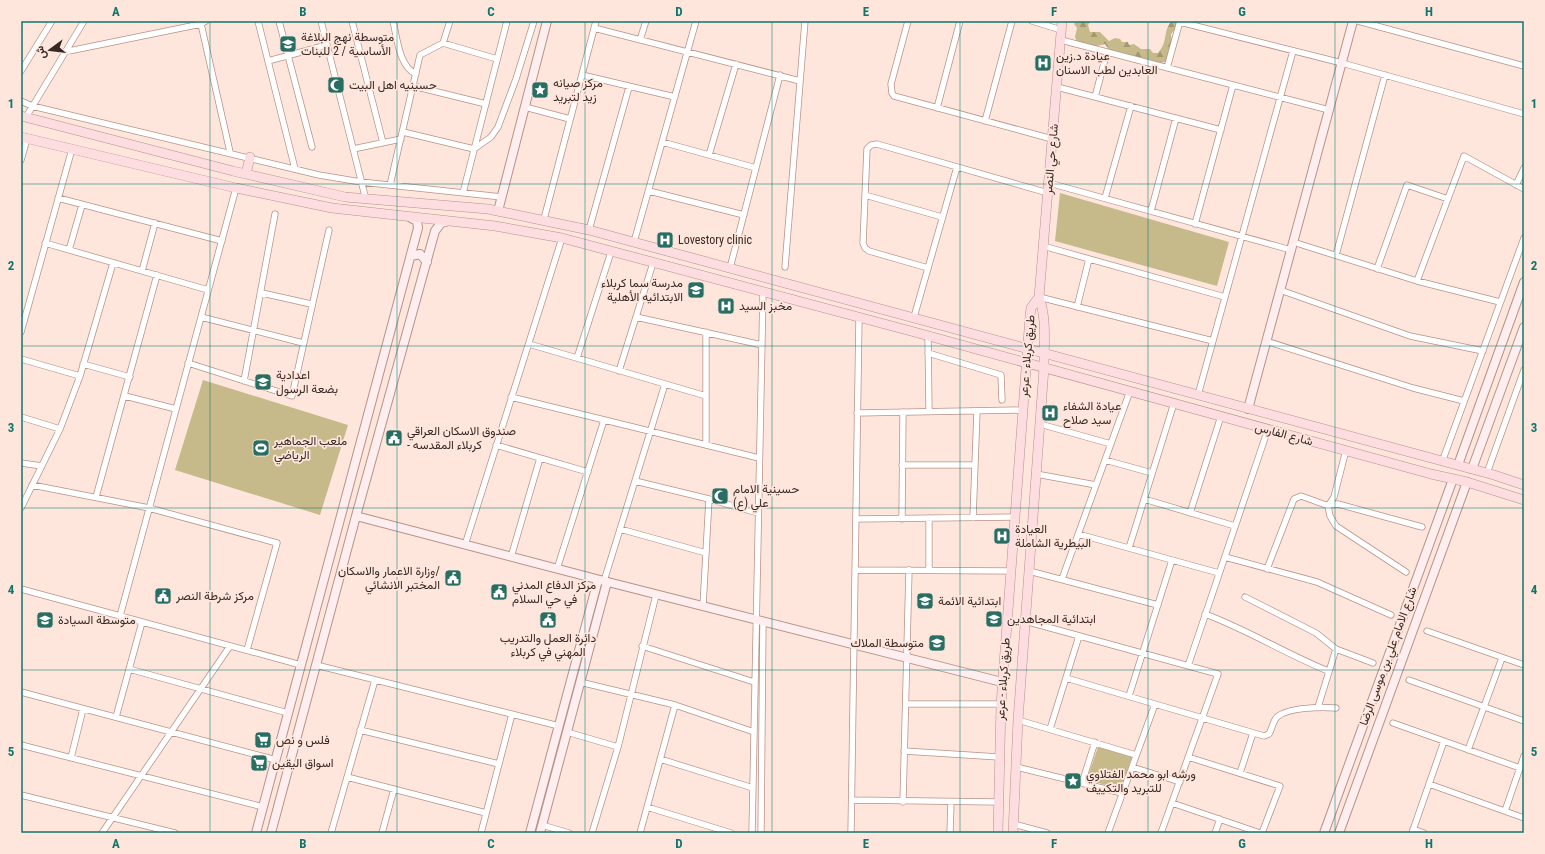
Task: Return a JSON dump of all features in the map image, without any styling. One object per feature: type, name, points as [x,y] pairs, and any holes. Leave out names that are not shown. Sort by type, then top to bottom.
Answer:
[{"type":"main road","points":[[498,211],[547,21]]},
{"type":"main road","points":[[1248,409],[1353,21]]},
{"type":"main road","name":"شارع حي النصر","points":[[1038,297],[1044,246],[1062,25]]},
{"type":"main road","name":"شارع الفارس","points":[[24,117],[246,174],[345,197],[498,211],[544,219],[589,230],[981,335],[1442,462],[1487,473],[1524,485]]},
{"type":"main road","name":"شارع الفارس","points":[[24,138],[236,188],[347,211],[449,221],[518,230],[562,238],[1453,478],[1524,500]]},
{"type":"main road","points":[[246,174],[250,157]]},
{"type":"main road","points":[[258,832],[263,807],[418,228],[417,221],[411,218]]},
{"type":"main road","points":[[271,833],[338,581],[427,262],[438,226],[449,221]]},
{"type":"main road","points":[[411,256],[420,254],[427,262]]},
{"type":"main road","points":[[1453,478],[1524,282]]},
{"type":"main road","name":"طريق كربلاء - عرعر","points":[[998,833],[1002,682],[1016,517],[1022,410],[1031,308],[1038,297]]},
{"type":"main road","name":"طريق كربلاء - عرعر","points":[[1014,829],[1018,720],[1044,368],[1043,308],[1038,297]]},
{"type":"main road","points":[[1467,482],[1524,327]]},
{"type":"main road","points":[[976,349],[984,346],[985,340],[981,335]]},
{"type":"main road","points":[[1006,357],[1018,367],[1025,384]]},
{"type":"main road","points":[[1043,383],[1049,375],[1065,373],[1065,365],[1068,362],[1074,361]]},
{"type":"main road","name":"شارع الامام علي بن موسى الرضا","points":[[1324,833],[1453,478]]},
{"type":"main road","name":"شارع الامام علي بن موسى الرضا","points":[[1339,833],[1467,482]]},
{"type":"main road","points":[[1441,512],[1454,517]]},
{"type":"main road","points":[[356,516],[603,581],[1002,682]]},
{"type":"main road","points":[[330,558],[338,562],[344,561]]},
{"type":"main road","points":[[325,576],[333,575],[338,581]]},
{"type":"main road","points":[[530,833],[595,591],[603,581]]},
{"type":"main road","points":[[541,829],[604,595],[603,581]]},
{"type":"main road","points":[[595,591],[602,590],[604,595]]},
{"type":"main road","points":[[546,773],[549,778],[555,776]]},
{"type":"main road","points":[[544,782],[548,780],[553,785]]},
{"type":"street","points":[[21,72],[52,21]]},
{"type":"street","points":[[24,117],[84,21]]},
{"type":"street","points":[[258,21],[295,169]]},
{"type":"street","points":[[279,21],[312,147]]},
{"type":"street","points":[[321,21],[366,200]]},
{"type":"street","points":[[352,21],[383,143]]},
{"type":"street","points":[[393,21],[404,61],[408,69],[416,74]]},
{"type":"street","points":[[443,43],[450,21]]},
{"type":"street","points":[[463,193],[507,21]]},
{"type":"street","points":[[403,132],[474,149],[491,137],[498,127],[516,79],[534,21]]},
{"type":"street","points":[[544,219],[596,21]]},
{"type":"street","points":[[640,40],[646,21]]},
{"type":"street","points":[[634,242],[696,21]]},
{"type":"street","points":[[786,267],[805,21]]},
{"type":"street","points":[[908,21],[891,84],[892,93],[899,98],[1052,139]]},
{"type":"street","points":[[937,108],[960,21]]},
{"type":"street","points":[[985,121],[1012,21]]},
{"type":"street","points":[[1032,21],[1062,25]]},
{"type":"street","points":[[1358,21],[1524,66]]},
{"type":"street","points":[[64,52],[204,22],[230,152]]},
{"type":"street","points":[[1168,68],[1180,22],[1342,63],[1524,114]]},
{"type":"street","points":[[594,28],[800,81]]},
{"type":"street","points":[[1061,40],[1329,110]]},
{"type":"street","points":[[390,185],[420,55],[443,43],[498,59]]},
{"type":"street","points":[[268,61],[326,45]]},
{"type":"street","points":[[1198,395],[1293,50]]},
{"type":"street","points":[[1095,97],[1107,52]]},
{"type":"street","points":[[709,155],[736,64]]},
{"type":"street","points":[[582,74],[674,98]]},
{"type":"street","points":[[1336,255],[1385,75]]},
{"type":"street","points":[[730,268],[780,76]]},
{"type":"street","points":[[1195,224],[1233,85]]},
{"type":"street","points":[[413,86],[486,104]]},
{"type":"street","points":[[589,230],[629,87]]},
{"type":"street","points":[[1057,87],[1220,130]]},
{"type":"street","points":[[21,101],[32,106],[230,152],[295,169],[361,182],[502,197]]},
{"type":"street","points":[[1105,198],[1130,106]]},
{"type":"street","points":[[525,107],[570,119]]},
{"type":"street","points":[[1151,211],[1176,118]]},
{"type":"street","points":[[21,160],[24,138]]},
{"type":"street","points":[[353,149],[401,139]]},
{"type":"street","points":[[662,142],[756,168]]},
{"type":"street","points":[[928,268],[869,251],[865,248],[863,243],[867,149],[871,145],[877,144],[1048,193]]},
{"type":"street","points":[[21,332],[24,310],[46,243],[72,149]]},
{"type":"street","points":[[1417,281],[1464,156],[1524,189]]},
{"type":"street","points":[[914,317],[957,167]]},
{"type":"street","points":[[1516,185],[1524,168]]},
{"type":"street","points":[[1049,183],[1242,236],[1336,255],[1417,281],[1500,302]]},
{"type":"street","points":[[1377,269],[1407,185],[1448,199]]},
{"type":"street","points":[[120,616],[236,188]]},
{"type":"street","points":[[649,191],[744,215]]},
{"type":"street","points":[[865,195],[942,217]]},
{"type":"street","points":[[58,198],[222,240]]},
{"type":"street","points":[[69,250],[82,205]]},
{"type":"street","points":[[244,381],[262,293],[275,214]]},
{"type":"street","points":[[142,271],[155,223]]},
{"type":"street","points":[[188,364],[292,396],[311,304],[329,230]]},
{"type":"street","points":[[465,545],[562,238]]},
{"type":"street","points":[[1442,462],[1524,238]]},
{"type":"street","points":[[46,243],[208,290]]},
{"type":"street","points":[[1044,246],[1225,297]]},
{"type":"street","points":[[577,358],[611,252]]},
{"type":"street","points":[[1077,307],[1089,259]]},
{"type":"street","points":[[21,508],[60,429],[80,376],[113,262]]},
{"type":"street","points":[[619,371],[653,263]]},
{"type":"street","points":[[96,497],[125,396],[157,275]]},
{"type":"street","points":[[1280,290],[1410,336],[1482,351]]},
{"type":"street","points":[[761,833],[758,513],[763,292]]},
{"type":"street","points":[[262,293],[311,304]]},
{"type":"street","points":[[1038,297],[1213,340]]},
{"type":"street","points":[[201,317],[303,343]]},
{"type":"street","points":[[636,317],[762,345]]},
{"type":"street","points":[[851,833],[859,317]]},
{"type":"street","points":[[706,332],[706,445]]},
{"type":"street","points":[[928,336],[929,411]]},
{"type":"street","points":[[1266,341],[1413,388],[1464,401]]},
{"type":"street","points":[[528,344],[706,396]]},
{"type":"street","points":[[928,353],[1001,374],[1002,400]]},
{"type":"street","points":[[21,359],[80,376]]},
{"type":"street","points":[[83,364],[130,377]]},
{"type":"street","points":[[1487,473],[1524,370]]},
{"type":"street","points":[[603,581],[666,384]]},
{"type":"street","points":[[1062,579],[1130,391]]},
{"type":"street","points":[[125,396],[176,409]]},
{"type":"street","points":[[512,397],[759,458]]},
{"type":"street","points":[[1128,548],[1174,403]]},
{"type":"street","points":[[973,518],[977,410]]},
{"type":"street","points":[[857,413],[1022,410]]},
{"type":"street","points":[[902,519],[904,412]]},
{"type":"street","points":[[21,416],[60,429]]},
{"type":"street","points":[[1190,513],[1221,416]]},
{"type":"street","points":[[557,569],[604,420]]},
{"type":"street","points":[[1040,424],[1111,444]]},
{"type":"street","points":[[1188,666],[1268,429]]},
{"type":"street","points":[[496,445],[588,472]]},
{"type":"street","points":[[1346,450],[1334,497],[1328,506],[1330,516],[1336,526],[1406,572]]},
{"type":"street","points":[[511,557],[540,458]]},
{"type":"street","points":[[1105,460],[1152,473]]},
{"type":"street","points":[[21,463],[42,466]]},
{"type":"street","points":[[902,465],[975,465]]},
{"type":"street","points":[[1036,474],[1096,485]]},
{"type":"street","points":[[635,481],[709,499],[758,513]]},
{"type":"street","points":[[32,485],[149,508],[277,543],[247,650]]},
{"type":"street","points":[[1267,569],[1295,497],[1301,496],[1328,506],[1337,504],[1422,527]]},
{"type":"street","points":[[703,606],[709,499]]},
{"type":"street","points":[[1144,499],[1235,526]]},
{"type":"street","points":[[856,519],[1016,517]]},
{"type":"street","points":[[929,518],[929,570]]},
{"type":"street","points":[[620,529],[706,553]]},
{"type":"street","points":[[1078,534],[1219,573]]},
{"type":"street","points":[[1225,556],[1317,582],[1391,615]]},
{"type":"street","points":[[1129,696],[1144,653],[1172,560]]},
{"type":"street","points":[[855,570],[1012,571]]},
{"type":"street","points":[[903,802],[909,570]]},
{"type":"street","points":[[1029,571],[1158,605]]},
{"type":"street","points":[[21,589],[301,664]]},
{"type":"street","points":[[592,833],[618,747],[630,693],[656,594]]},
{"type":"street","points":[[1245,597],[1316,633],[1336,649],[1373,663]]},
{"type":"street","points":[[1205,614],[1244,630],[1298,658],[1328,671]]},
{"type":"street","points":[[752,833],[754,682],[759,620]]},
{"type":"street","points":[[1025,621],[1218,674],[1162,833]]},
{"type":"street","points":[[116,717],[142,622]]},
{"type":"street","points":[[1427,631],[1524,665]]},
{"type":"street","points":[[1050,729],[1079,636]]},
{"type":"street","points":[[102,833],[140,775],[230,646]]},
{"type":"street","points":[[642,646],[754,682]]},
{"type":"street","points":[[1318,707],[1336,649]]},
{"type":"street","points":[[1468,750],[1502,658]]},
{"type":"street","points":[[316,665],[558,726]]},
{"type":"street","points":[[129,669],[288,713]]},
{"type":"street","points":[[1066,678],[1202,719],[1267,736],[1275,720],[1280,715],[1305,708],[1336,708]]},
{"type":"street","points":[[332,833],[375,680]]},
{"type":"street","points":[[1409,680],[1524,721]]},
{"type":"street","points":[[584,683],[675,705],[754,732]]},
{"type":"street","points":[[21,692],[276,760]]},
{"type":"street","points":[[906,704],[1001,704]]},
{"type":"street","points":[[1108,833],[1155,704]]},
{"type":"street","points":[[640,833],[675,705]]},
{"type":"street","points":[[70,758],[83,709]]},
{"type":"street","points":[[481,833],[512,714]]},
{"type":"street","points":[[1018,720],[1136,755]]},
{"type":"street","points":[[1393,723],[1520,768]]},
{"type":"street","points":[[360,730],[499,764]]},
{"type":"street","points":[[567,732],[618,747]]},
{"type":"street","points":[[1240,773],[1253,733]]},
{"type":"street","points":[[1424,833],[1412,831],[1444,741]]},
{"type":"street","points":[[1082,783],[1095,742]]},
{"type":"street","points":[[21,745],[263,807]]},
{"type":"street","points":[[904,751],[1000,757]]},
{"type":"street","points":[[1505,811],[1524,756]]},
{"type":"street","points":[[1172,803],[1261,833],[1280,786],[1188,757]]},
{"type":"street","points":[[660,759],[753,788]]},
{"type":"street","points":[[1016,767],[1122,793]]},
{"type":"street","points":[[1132,767],[1180,782]]},
{"type":"street","points":[[347,777],[486,813]]},
{"type":"street","points":[[1429,784],[1524,818]]},
{"type":"street","points":[[382,833],[394,789]]},
{"type":"street","points":[[21,795],[175,833]]},
{"type":"street","points":[[852,800],[903,802],[998,802]]},
{"type":"street","points":[[950,833],[951,802]]},
{"type":"street","points":[[647,807],[731,833]]},
{"type":"street","points":[[1216,833],[1220,819]]},
{"type":"street","points":[[541,829],[569,833]]},
{"type":"street","points":[[1014,829],[1047,833]]},
{"type":"green space","points":[[1076,21],[1091,21],[1088,25],[1090,32],[1100,32],[1109,41],[1115,38],[1120,39],[1122,42],[1128,42],[1129,45],[1134,44],[1141,49],[1150,49],[1153,53],[1158,53],[1162,48],[1169,24],[1172,21],[1177,21],[1177,27],[1171,34],[1172,45],[1167,63],[1163,62],[1160,66],[1151,60],[1109,50],[1105,44],[1093,47],[1077,42],[1075,37],[1077,28],[1074,24]]},
{"type":"green space","points":[[1060,193],[1229,242],[1217,286],[1055,241]]},
{"type":"green space","name":"ملعب الجماهير الرياضي","points":[[203,380],[348,425],[320,515],[175,470]]},
{"type":"green space","points":[[1098,747],[1132,757],[1120,790],[1087,779]]},
{"type":"place","name":"متوسطة نهج البلاغة الأساسية / 2 للبنات","points":[[288,44]]},
{"type":"place","name":"عيادة د.زين العابدين لطب الاسنان","points":[[1043,63]]},
{"type":"place","name":"حسينيه اهل البيت","points":[[336,85]]},
{"type":"place","name":"مركز صيانه زيد لتبريد","points":[[540,90]]},
{"type":"place","name":"Lovestory clinic","points":[[665,240]]},
{"type":"place","name":"مدرسة سما كربلاء الابتدائيه الأهلية","points":[[696,290]]},
{"type":"place","name":"مخبز السيد","points":[[726,306]]},
{"type":"place","name":"اعدادية بضعة الرسول","points":[[263,382]]},
{"type":"place","name":"عيادة الشفاء سيد صلاح","points":[[1050,413]]},
{"type":"place","name":"صندوق الاسكان العراقي - كربلاء المقدسه","points":[[394,438]]},
{"type":"place","name":"ملعب الجماهير الرياضي","points":[[261,448]]},
{"type":"place","name":"حسينية الامام علي (ع)","points":[[720,496]]},
{"type":"place","name":"العيادة البيطرية الشاملة","points":[[1002,536]]},
{"type":"place","name":"وزارة الاعمار والاسكان/ المختبر الانشائي","points":[[453,578]]},
{"type":"place","name":"مركز الدفاع المدني في حي السلام","points":[[499,592]]},
{"type":"place","name":"مركز شرطة النصر","points":[[163,596]]},
{"type":"place","name":"ابتدائية الائمة","points":[[925,601]]},
{"type":"place","name":"ابتدائية المجاهدين","points":[[994,619]]},
{"type":"place","name":"متوسطة السيادة","points":[[45,620]]},
{"type":"place","name":"دائرة العمل والتدريب المهني في كربلاء","points":[[548,620]]},
{"type":"place","name":"متوسطة الملاك","points":[[937,643]]},
{"type":"place","name":"فلس و نص","points":[[263,740]]},
{"type":"place","name":"اسواق اليقين","points":[[259,763]]},
{"type":"place","name":"ورشه ابو محمد الفتلاوي للتبريد والتكييف","points":[[1073,781]]}]
